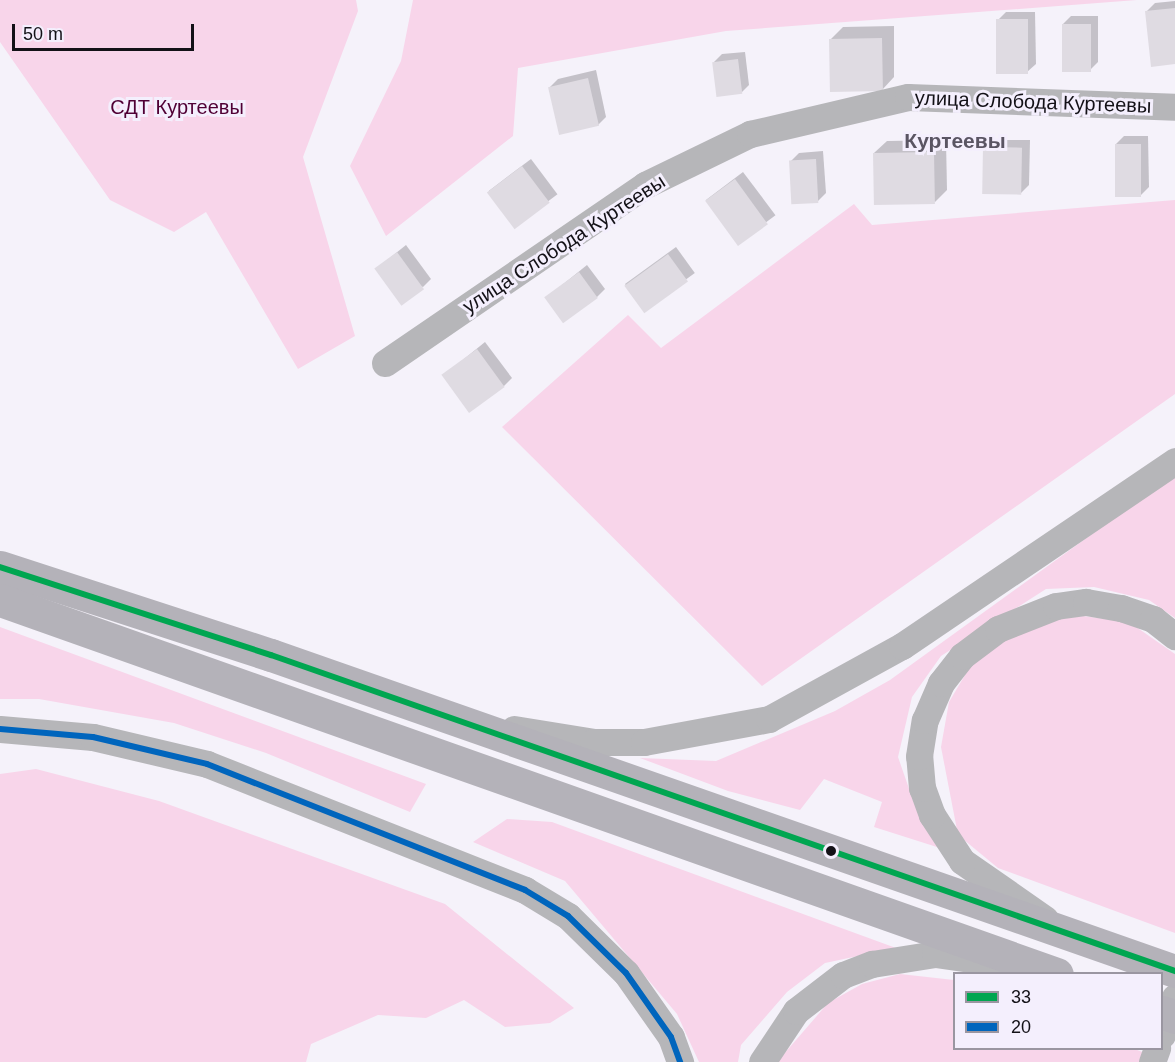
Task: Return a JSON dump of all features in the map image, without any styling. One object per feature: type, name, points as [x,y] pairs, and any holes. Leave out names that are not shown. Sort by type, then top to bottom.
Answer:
[{"type":"highway","points":[[0,567],[456,720],[1175,971]]},
{"type":"highway","points":[[0,600],[1052,972]]},
{"type":"street","name":"улица Слобода Куртеевы","points":[[385,363],[645,185],[750,134],[908,97],[1175,107]]},
{"type":"street","points":[[456,720],[592,742],[633,742],[709,734],[769,719],[902,646],[1175,461]]},
{"type":"street","points":[[1061,930],[962,861],[945,840],[922,788],[925,720],[941,683],[962,656],[1023,616],[1086,602],[1153,619],[1175,636]]},
{"type":"street","points":[[0,729],[93,737],[207,764],[525,890],[568,916],[626,973],[671,1037],[680,1062]]},
{"type":"street","points":[[762,1062],[796,1011],[820,989],[872,964],[935,954],[1052,972]]},
{"type":"street","points":[[1163,1030],[1175,997]]},
{"type":"green space","name":"СДТ Куртеевы","points":[[0,0],[356,0],[358,11],[303,157],[355,336],[298,369],[206,212],[174,232],[110,200],[0,42]]},
{"type":"green space","points":[[413,0],[1137,0],[726,31],[518,68],[513,136],[386,236],[350,166],[401,61]]},
{"type":"green space","points":[[1175,200],[1175,394],[762,686],[502,427],[628,315],[661,348],[854,204],[872,225]]},
{"type":"green space","points":[[1175,474],[1175,618],[1149,600],[1094,587],[1046,589],[941,656],[912,697],[898,757],[914,803],[940,848],[874,827],[882,802],[824,779],[800,810],[728,791],[640,758],[716,761],[835,711],[890,680]]},
{"type":"green space","points":[[1083,616],[1129,622],[1175,654],[1175,933],[998,868],[958,835],[941,747],[949,702],[974,660],[1008,637],[1045,621]]},
{"type":"green space","points":[[0,627],[426,784],[410,812],[266,753],[174,723],[39,699],[0,699]]},
{"type":"green space","points":[[36,769],[159,801],[445,904],[574,1008],[550,1023],[505,1027],[464,1000],[426,1018],[378,1015],[311,1044],[306,1062],[0,1062],[0,774]]},
{"type":"green space","points":[[507,819],[552,822],[896,948],[825,963],[787,992],[741,1045],[738,1062],[699,1062],[677,1014],[565,881],[473,842]]},
{"type":"green space","points":[[900,974],[953,980],[953,1050],[1137,1050],[1145,1053],[1141,1062],[777,1062],[828,1003],[862,984]]},
{"type":"building","points":[[1175,8],[1175,64],[1151,67],[1145,11]]},
{"type":"building","points":[[996,19],[1028,19],[1028,74],[996,74]]},
{"type":"building","points":[[1062,24],[1091,24],[1091,72],[1062,72]]},
{"type":"building","points":[[882,38],[883,91],[830,92],[829,39]]},
{"type":"building","points":[[738,59],[742,94],[716,97],[712,62]]},
{"type":"building","points":[[588,78],[599,126],[559,135],[548,87]]},
{"type":"building","points":[[1115,144],[1141,144],[1141,197],[1115,197]]},
{"type":"building","points":[[983,147],[1022,148],[1021,195],[982,194]]},
{"type":"building","points":[[934,152],[935,204],[874,205],[873,153]]},
{"type":"building","points":[[816,159],[818,203],[791,204],[789,160]]},
{"type":"building","points":[[522,166],[550,203],[515,229],[487,192]]},
{"type":"building","points":[[735,179],[768,224],[738,246],[705,201]]},
{"type":"building","points":[[397,252],[424,289],[401,306],[374,268]]},
{"type":"building","points":[[668,254],[688,282],[644,313],[624,286]]},
{"type":"building","points":[[579,272],[598,298],[563,323],[544,297]]},
{"type":"building","points":[[477,349],[505,387],[469,413],[441,375]]},
{"type":"transit line","name":"33","points":[[0,567],[271,655],[1175,971]]},
{"type":"transit line","name":"20","points":[[0,729],[93,737],[207,764],[525,890],[568,916],[626,973],[671,1037],[680,1062]]},
{"type":"district","name":"Куртеевы","points":[[955,141]]}]
